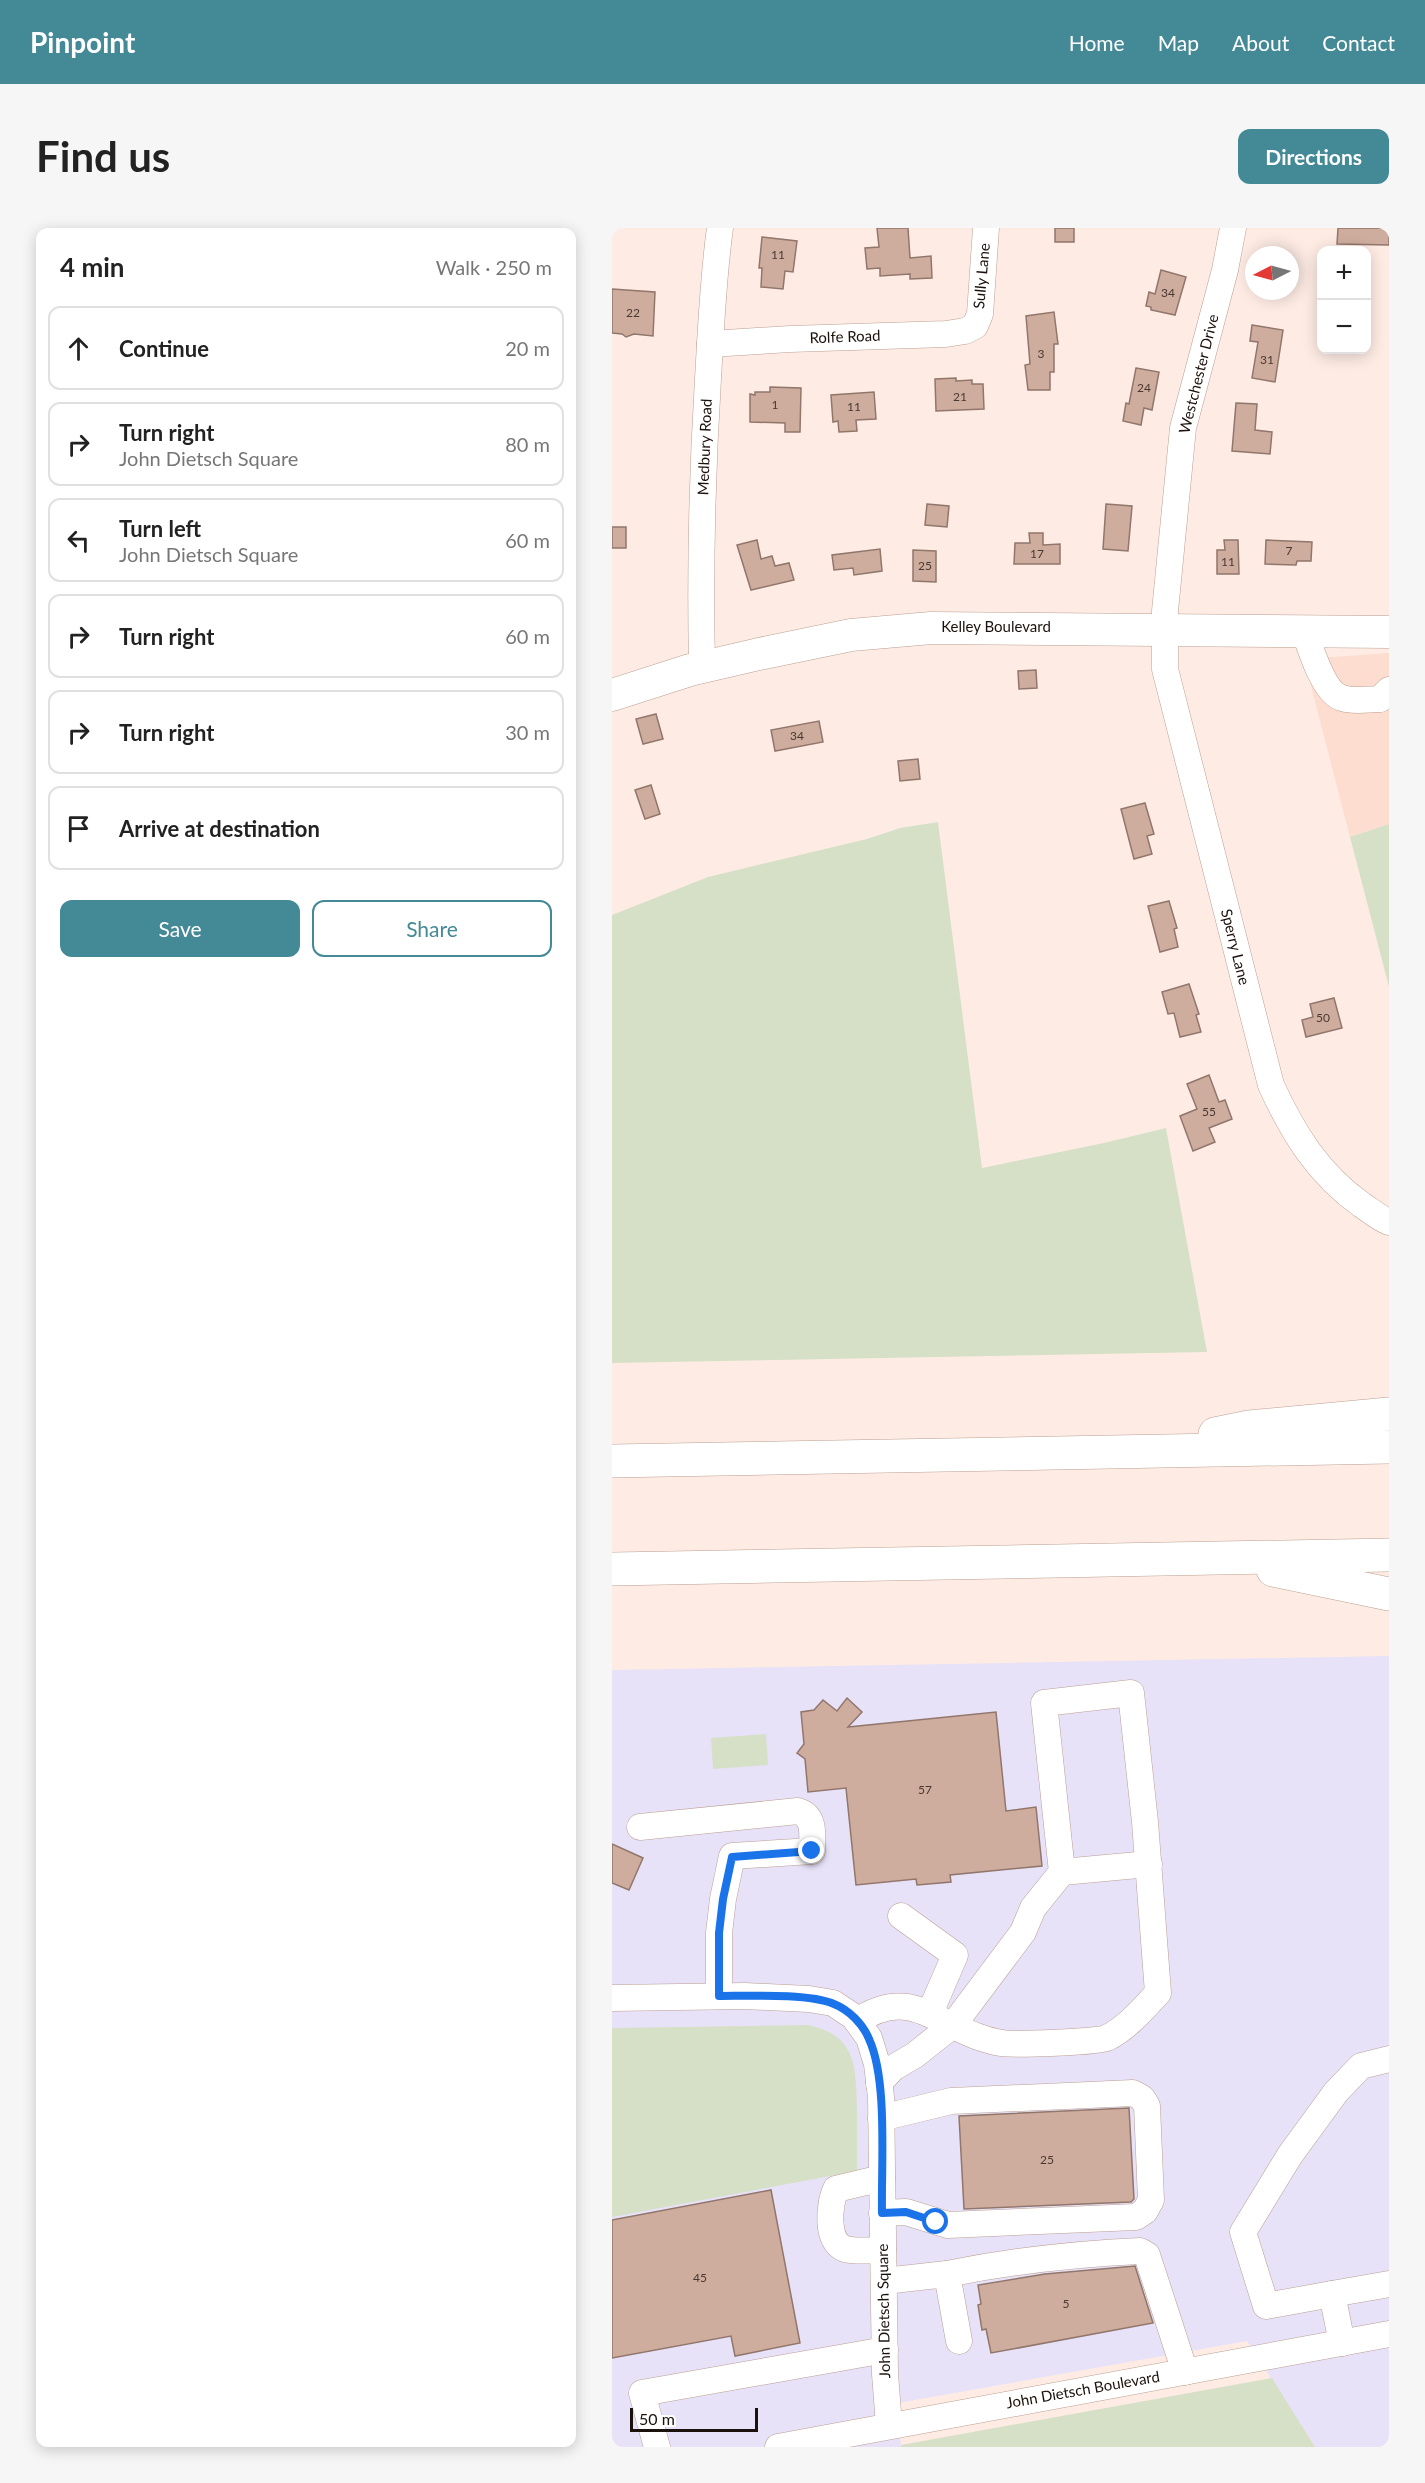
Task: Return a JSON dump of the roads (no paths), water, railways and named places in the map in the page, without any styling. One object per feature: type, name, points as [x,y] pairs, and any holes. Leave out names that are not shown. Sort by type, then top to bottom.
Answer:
[{"type":"highway","points":[[1116,1452],[1249,1427],[1389,1414]]},
{"type":"highway","points":[[612,1461],[1389,1447]]},
{"type":"highway","points":[[612,1569],[1389,1555]]},
{"type":"highway","points":[[1215,1558],[1389,1594]]},
{"type":"main road","name":"Kelley Boulevard","points":[[612,695],[702,667],[851,635],[931,628],[1164,628],[1388,632]]},
{"type":"street","name":"Medbury Road","points":[[702,667],[700,576],[710,344],[715,262],[720,228]]},
{"type":"street","name":"Sully Lane","points":[[977,323],[980,314],[986,228]]},
{"type":"street","name":"Westchester Drive","points":[[1164,628],[1183,428],[1225,270],[1233,228]]},
{"type":"street","name":"Rolfe Road","points":[[710,344],[946,334],[964,331],[977,323]]},
{"type":"street","name":"Sperry Lane","points":[[1164,628],[1165,669],[1169,694],[1271,1085],[1290,1125],[1318,1167],[1350,1197],[1389,1222]]},
{"type":"street","points":[[1304,630],[1317,667],[1334,693],[1341,698],[1350,699],[1380,699],[1388,695]]},
{"type":"street","points":[[857,2021],[869,2013],[888,2006],[920,2008],[954,2024],[975,2036],[1003,2043],[1105,2040],[1136,2017],[1158,1993],[1149,1864],[1131,1693],[1044,1703],[1062,1872],[1033,1908],[1023,1932],[954,2024],[915,2055],[893,2068],[879,2083]]},
{"type":"street","points":[[640,1827],[803,1812],[811,1824],[812,1851],[732,1857]]},
{"type":"street","points":[[719,1996],[719,1933],[732,1857],[732,1819]]},
{"type":"street","points":[[1062,1872],[1149,1864]]},
{"type":"street","points":[[902,1916],[955,1955],[930,2013]]},
{"type":"street","name":"John Dietsch Square","points":[[612,1998],[719,1996],[809,1999],[833,2003],[857,2021],[869,2038],[877,2064],[881,2118],[885,2350],[889,2425]]},
{"type":"street","points":[[1389,2059],[1361,2066],[1336,2092],[1290,2155],[1243,2232],[1266,2306],[1389,2284]]},
{"type":"street","points":[[881,2118],[951,2101],[1133,2093],[1142,2098],[1147,2106],[1151,2200],[1145,2211],[1136,2217],[965,2226],[948,2225],[906,2212],[882,2213]]},
{"type":"street","points":[[882,2178],[836,2188],[830,2200],[830,2214],[832,2231],[838,2244],[845,2249],[883,2250]]},
{"type":"street","points":[[884,2281],[1088,2253],[1140,2252],[1148,2255],[1185,2372]]},
{"type":"street","points":[[947,2274],[959,2341]]},
{"type":"street","points":[[1332,2294],[1342,2343]]},
{"type":"street","name":"John Dietsch Boulevard","points":[[778,2447],[1389,2334]]},
{"type":"street","points":[[657,2447],[642,2393],[885,2350]]}]
